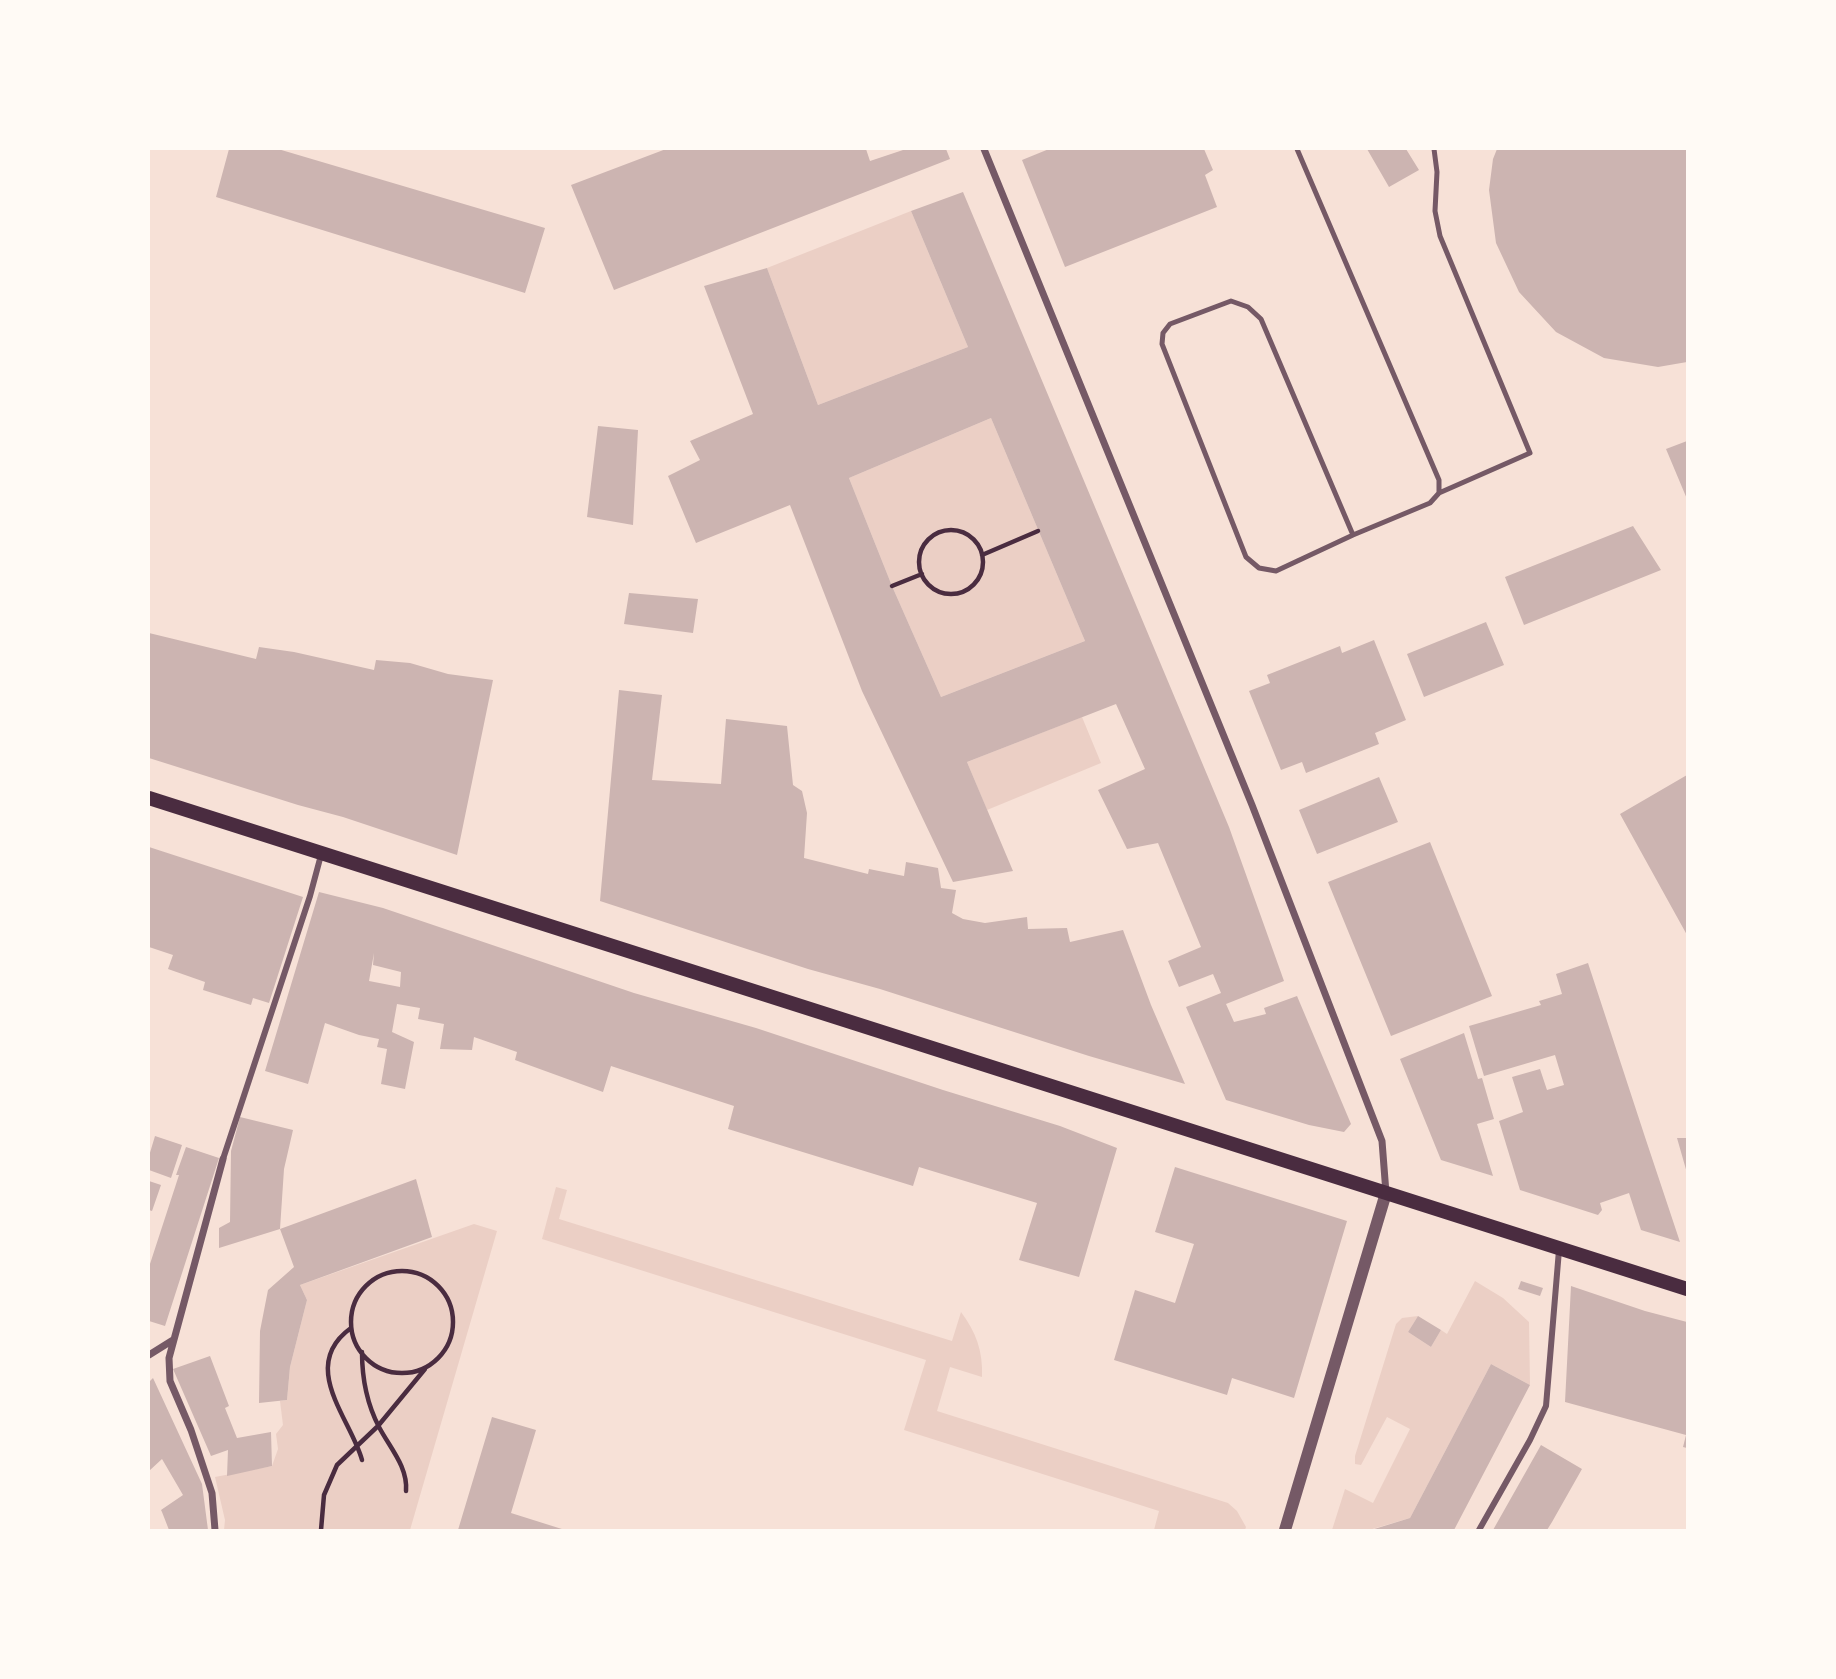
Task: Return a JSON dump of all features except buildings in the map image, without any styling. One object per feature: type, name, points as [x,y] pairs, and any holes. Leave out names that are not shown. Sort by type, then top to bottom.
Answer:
[{"type":"main road","points":[[149,798],[1687,1289]]},
{"type":"street","points":[[984,149],[1247,792],[1382,1141],[1386,1193],[1285,1530]]},
{"type":"street","points":[[215,1530],[212,1493],[191,1430],[170,1381],[169,1358],[223,1159],[322,853]]},
{"type":"street","points":[[1479,1530],[1546,1406],[1559,1248]]},
{"type":"street","points":[[149,1355],[173,1340]]},
{"type":"lane","points":[[1297,149],[1439,480],[1439,493]]},
{"type":"lane","points":[[1353,536],[1261,319],[1248,307],[1231,301],[1170,324],[1163,333],[1162,344],[1246,557],[1259,568],[1276,572],[1430,503],[1439,493],[1530,453],[1440,236],[1435,211],[1437,172],[1434,149]]},
{"type":"path","points":[[952,530],[972,537],[982,555],[980,576],[974,584],[955,593],[935,589],[927,583],[919,564],[924,544],[932,536],[952,530]]},
{"type":"path","points":[[982,555],[1038,531]]},
{"type":"path","points":[[892,586],[922,574]]},
{"type":"path","points":[[321,1530],[322,1503],[337,1465],[378,1426],[426,1367],[440,1357],[449,1343],[453,1327],[452,1311],[445,1294],[434,1282],[418,1274],[402,1271],[385,1274],[370,1282],[359,1295],[352,1311],[351,1328],[356,1344],[379,1367],[395,1373],[426,1367]]},
{"type":"path","points":[[351,1328],[337,1342],[331,1355],[329,1373],[332,1395],[358,1445],[362,1460]]},
{"type":"path","points":[[362,1352],[362,1376],[378,1426],[407,1479],[406,1491]]},
{"type":"shaded area","points":[[911,211],[968,347],[818,405],[767,268]]},
{"type":"shaded area","points":[[991,418],[1085,641],[941,697],[892,586],[849,478]]},
{"type":"shaded area","points":[[1082,717],[1101,763],[987,810],[967,762]]},
{"type":"shaded area","points":[[556,1187],[567,1190],[559,1219],[952,1341],[961,1312],[977,1342],[982,1377],[950,1367],[937,1411],[1228,1503],[1237,1511],[1245,1530],[1154,1530],[1159,1511],[904,1430],[926,1360],[542,1239]]},
{"type":"shaded area","points":[[474,1224],[497,1231],[410,1530],[224,1530],[225,1520],[215,1477],[272,1466],[278,1449],[276,1434],[283,1425],[280,1401],[287,1400],[290,1367],[307,1300],[300,1285]]},
{"type":"shaded area","points":[[1475,1281],[1503,1298],[1529,1322],[1530,1385],[1491,1364],[1410,1518],[1369,1530],[1332,1530],[1345,1489],[1373,1503],[1410,1429],[1387,1417],[1361,1465],[1355,1464],[1355,1456],[1396,1324],[1402,1318],[1418,1316],[1408,1332],[1431,1347],[1441,1330],[1447,1334]]}]
